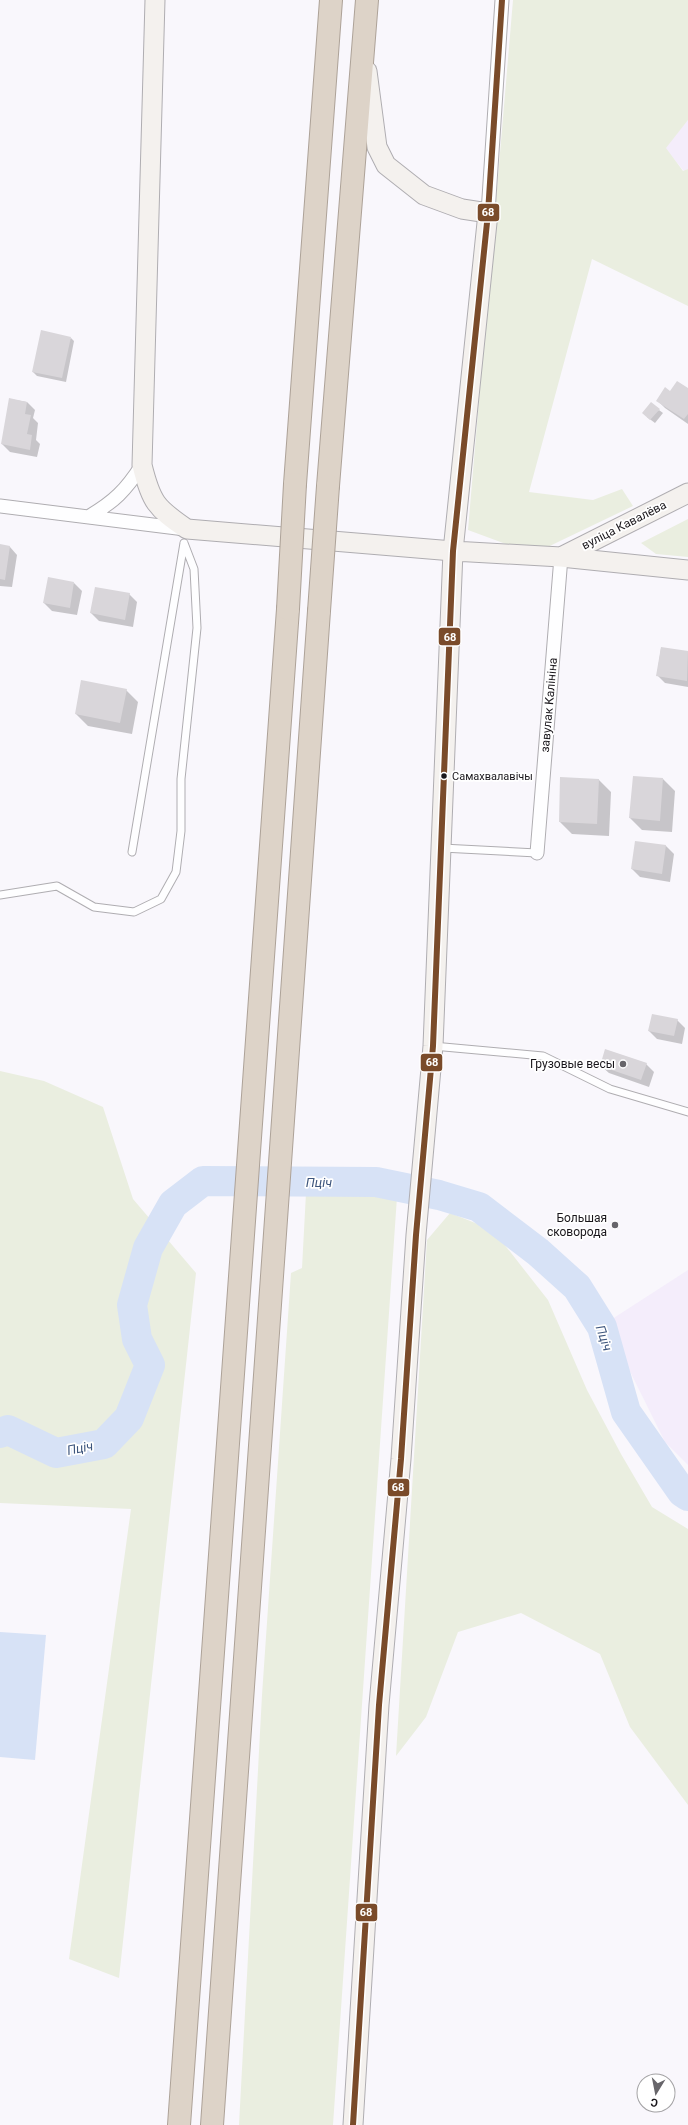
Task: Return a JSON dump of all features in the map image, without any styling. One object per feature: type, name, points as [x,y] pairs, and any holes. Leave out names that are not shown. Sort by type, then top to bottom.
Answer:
[{"type":"highway","points":[[179,2125],[253,1110],[288,608],[295,484],[331,0]]},
{"type":"highway","points":[[212,2125],[328,486],[367,0]]},
{"type":"street","points":[[155,0],[142,465],[148,491],[162,512],[185,536]]},
{"type":"street","points":[[353,2125],[379,1705],[401,1460],[416,1234],[433,1046],[453,552],[488,213],[502,0]]},
{"type":"street","points":[[364,48],[377,147],[386,165],[424,195],[462,209],[488,213]]},
{"type":"street","points":[[88,517],[105,507],[127,488],[142,465]]},
{"type":"street","name":"вуліца Кавалёва","points":[[561,557],[688,493]]},
{"type":"street","points":[[0,506],[88,517],[185,536],[561,557],[688,570]]},
{"type":"street","name":"завулак Калініна","points":[[537,853],[561,557]]},
{"type":"lane","points":[[132,852],[185,536]]},
{"type":"lane","points":[[0,895],[57,886],[94,907],[134,912],[161,899],[176,872],[181,831],[181,779],[197,628],[194,569],[185,536]]},
{"type":"lane","points":[[440,848],[537,853]]},
{"type":"lane","points":[[433,1046],[543,1056],[610,1089],[688,1112]]},
{"type":"shaded area","points":[[513,0],[688,0],[688,120],[666,148],[683,171],[688,169],[688,306],[592,259],[529,492],[593,500],[622,489],[633,506],[533,554],[468,530]]},
{"type":"shaded area","points":[[688,120],[688,169],[684,171],[665,148]]},
{"type":"shaded area","points":[[688,519],[688,557],[656,554],[641,543]]},
{"type":"shaded area","points":[[0,1071],[44,1081],[103,1107],[133,1199],[196,1273],[119,1978],[69,1959],[131,1509],[0,1503]]},
{"type":"shaded area","points":[[374,1190],[397,1197],[333,2125],[239,2125],[262,1695],[291,1273],[302,1268],[306,1193]]},
{"type":"shaded area","points":[[450,1213],[493,1230],[548,1300],[587,1390],[621,1454],[652,1507],[688,1529],[688,1805],[630,1727],[600,1654],[521,1613],[458,1632],[426,1717],[396,1756],[427,1240]]},
{"type":"shaded area","points":[[688,1270],[688,1465],[665,1442],[606,1323]]},
{"type":"water","points":[[0,1632],[46,1635],[35,1760],[0,1757]]},
{"type":"building","points":[[41,330],[71,337],[62,378],[32,372]]},
{"type":"building","points":[[677,381],[688,388],[688,414],[684,419],[656,401],[665,387],[670,391]]},
{"type":"building","points":[[9,398],[27,402],[25,414],[31,415],[27,434],[32,435],[30,450],[1,444]]},
{"type":"building","points":[[651,402],[660,409],[650,420],[642,413]]},
{"type":"building","points":[[0,544],[10,546],[5,580],[0,579]]},
{"type":"building","points":[[48,577],[74,582],[70,608],[43,603]]},
{"type":"building","points":[[95,587],[130,593],[125,620],[90,613]]},
{"type":"building","points":[[661,647],[688,651],[687,681],[656,676]]},
{"type":"building","points":[[81,680],[127,689],[120,723],[75,714]]},
{"type":"building","points":[[633,776],[663,778],[660,821],[629,818]]},
{"type":"building","points":[[560,777],[599,779],[597,824],[559,822]]},
{"type":"building","points":[[635,841],[666,845],[662,874],[631,869]]},
{"type":"building","points":[[652,1014],[678,1019],[674,1036],[648,1031]]},
{"type":"building","name":"Грузовые весы","points":[[605,1049],[647,1063],[641,1080],[600,1066]]},
{"type":"waterway","name":"Пціч","points":[[0,1433],[8,1430],[56,1453],[104,1444],[129,1418],[150,1365],[137,1339],[132,1305],[148,1248],[173,1204],[203,1181],[376,1182],[439,1195],[479,1207],[538,1252],[577,1287],[602,1327],[626,1412],[682,1492],[688,1496]]},
{"type":"transit line","name":"68","points":[[353,2125],[379,1705],[401,1459],[416,1235],[433,1046],[453,551],[488,213],[502,0]]},
{"type":"place","name":"Самахвалавічы","points":[[444,776]]},
{"type":"place","name":"Грузовые весы","points":[[623,1064]]},
{"type":"place","name":"Большая сковорода","points":[[615,1225]]}]
